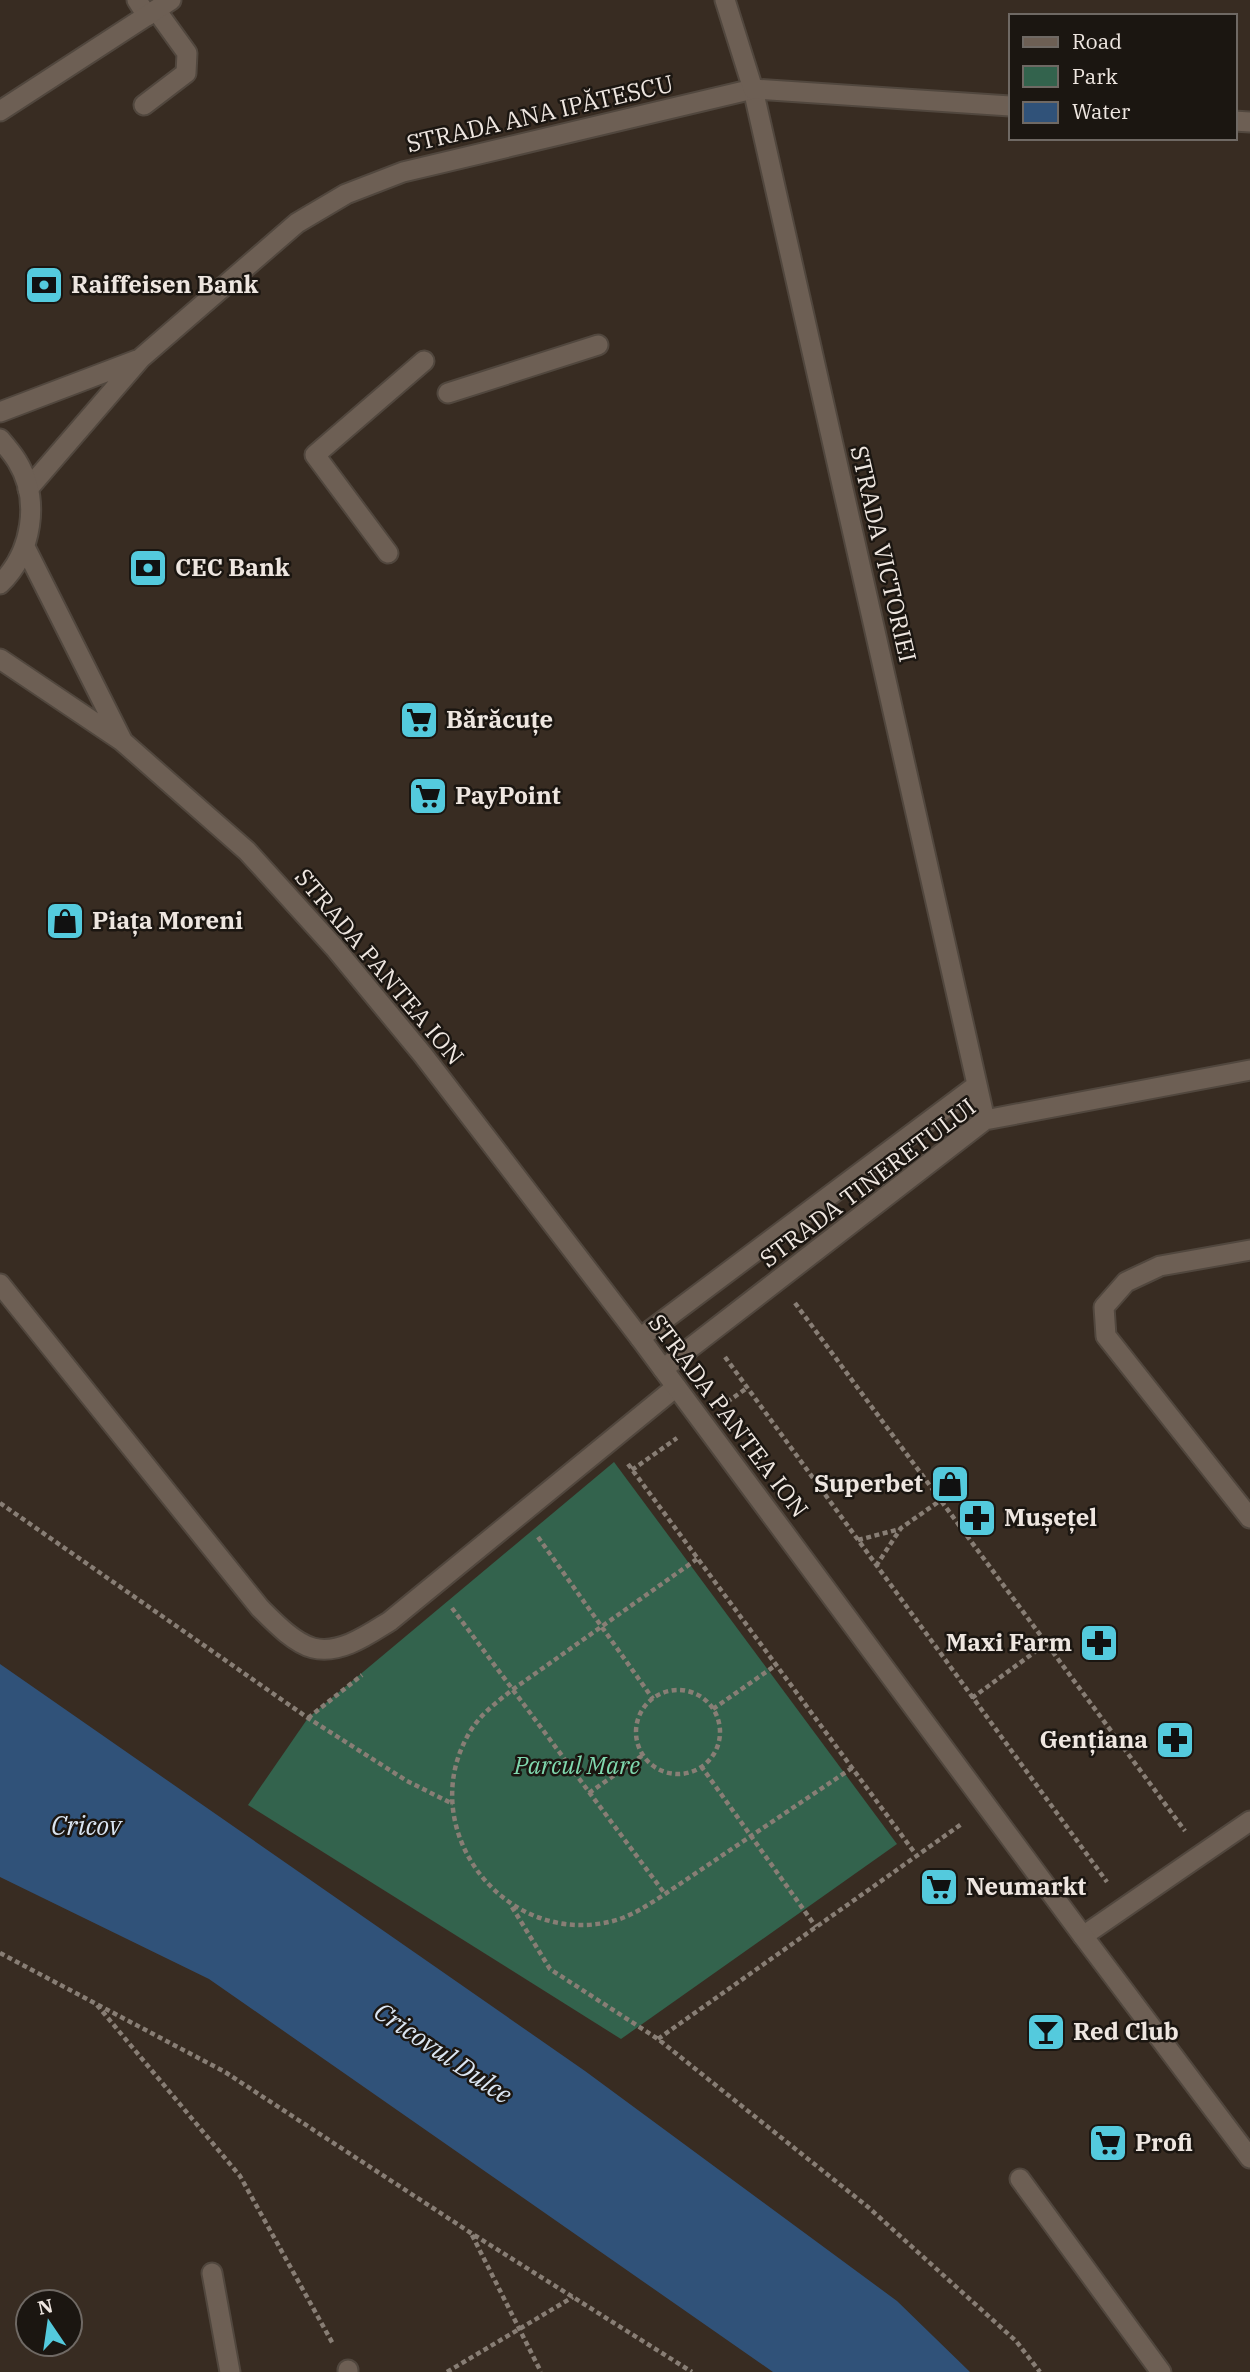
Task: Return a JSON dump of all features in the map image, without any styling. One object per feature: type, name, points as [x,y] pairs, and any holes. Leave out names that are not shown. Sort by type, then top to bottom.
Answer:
[{"type":"street","name":"STRADA VICTORIEI","points":[[725,0],[753,89],[985,1120]]},
{"type":"street","points":[[0,111],[153,7],[187,53],[186,73],[144,105]]},
{"type":"street","name":"STRADA ANA IPĂTESCU","points":[[29,489],[141,358],[297,223],[346,194],[402,172],[753,89],[1009,106]]},
{"type":"street","points":[[448,393],[598,345]]},
{"type":"street","name":"STRADA ANA IPĂTESCU","points":[[0,412],[141,358]]},
{"type":"street","points":[[388,553],[315,456],[424,361]]},
{"type":"street","points":[[0,439],[18,462],[29,489],[31,518],[25,547],[11,573],[0,584]]},
{"type":"street","name":"STRADA PANTEA ION","points":[[25,547],[122,741]]},
{"type":"street","name":"STRADA PANTEA ION","points":[[0,659],[122,741],[247,852],[334,947],[423,1055],[663,1368],[1250,2158]]},
{"type":"street","name":"STRADA TINERETULUI","points":[[663,1368],[985,1120],[1250,1070]]},
{"type":"street","name":"STRADA TINERETULUI","points":[[640,1338],[977,1085]]},
{"type":"street","points":[[1250,1250],[1160,1266],[1126,1282],[1104,1307],[1107,1336],[1250,1518]]},
{"type":"street","points":[[0,1284],[260,1608],[283,1630],[313,1648],[331,1648],[359,1640],[390,1621],[677,1387]]},
{"type":"street","points":[[1083,1936],[1250,1821]]},
{"type":"street","points":[[1020,2179],[1161,2372]]},
{"type":"street","points":[[212,2273],[230,2372]]},
{"type":"path","points":[[778,1280],[1203,1854]]},
{"type":"path","points":[[708,1334],[1125,1908]]},
{"type":"path","points":[[611,1441],[917,1856]]},
{"type":"path","points":[[858,1541],[901,1528],[941,1500]]},
{"type":"path","points":[[0,1503],[308,1718],[407,1781],[453,1804]]},
{"type":"path","points":[[521,1514],[653,1699]]},
{"type":"path","points":[[876,1566],[901,1528]]},
{"type":"path","points":[[697,1559],[512,1690],[485,1712],[470,1732],[454,1779],[453,1804],[456,1829],[478,1874],[495,1892],[538,1918],[563,1924],[588,1925],[613,1921],[636,1912],[665,1895],[852,1768]]},
{"type":"path","points":[[435,1585],[665,1895]]},
{"type":"path","points":[[972,1698],[1047,1643]]},
{"type":"path","points":[[713,1709],[776,1665]]},
{"type":"path","points":[[670,1691],[686,1691],[701,1697],[713,1709],[719,1724],[719,1740],[712,1755],[701,1766],[686,1773],[670,1773],[655,1766],[643,1755],[637,1740],[637,1724],[643,1709],[653,1699],[670,1691]]},
{"type":"path","points":[[589,1793],[643,1755]]},
{"type":"path","points":[[701,1766],[816,1927]]},
{"type":"path","points":[[658,2039],[987,1806]]},
{"type":"path","points":[[509,1902],[550,1969],[658,2039],[869,2207],[1016,2341],[1040,2372]]},
{"type":"path","points":[[0,1953],[225,2072],[692,2372]]},
{"type":"path","points":[[95,2003],[240,2176],[348,2371]]},
{"type":"path","points":[[471,2232],[541,2372]]},
{"type":"path","points":[[447,2372],[573,2297]]},
{"type":"green space","name":"Parcul Mare","points":[[614,1462],[897,1844],[621,2039],[248,1805],[308,1718]]},
{"type":"water","name":"Cricov","points":[[0,1664],[585,2071],[897,2301],[970,2372],[773,2372],[209,1979],[0,1877]]},
{"type":"place","name":"Raiffeisen Bank","points":[[44,285]]},
{"type":"place","name":"CEC Bank","points":[[148,568]]},
{"type":"place","name":"Bărăcuțe","points":[[419,720]]},
{"type":"place","name":"PayPoint","points":[[428,796]]},
{"type":"place","name":"Piața Moreni","points":[[65,921]]},
{"type":"place","name":"Superbet","points":[[950,1484]]},
{"type":"place","name":"Mușețel","points":[[977,1518]]},
{"type":"place","name":"Maxi Farm","points":[[1099,1643]]},
{"type":"place","name":"Gențiana","points":[[1175,1740]]},
{"type":"place","name":"Neumarkt","points":[[939,1887]]},
{"type":"place","name":"Red Club","points":[[1046,2032]]},
{"type":"place","name":"Profi","points":[[1108,2143]]},
{"type":"water label","name":"Cricovul Dulce","points":[[443,2053]]}]
